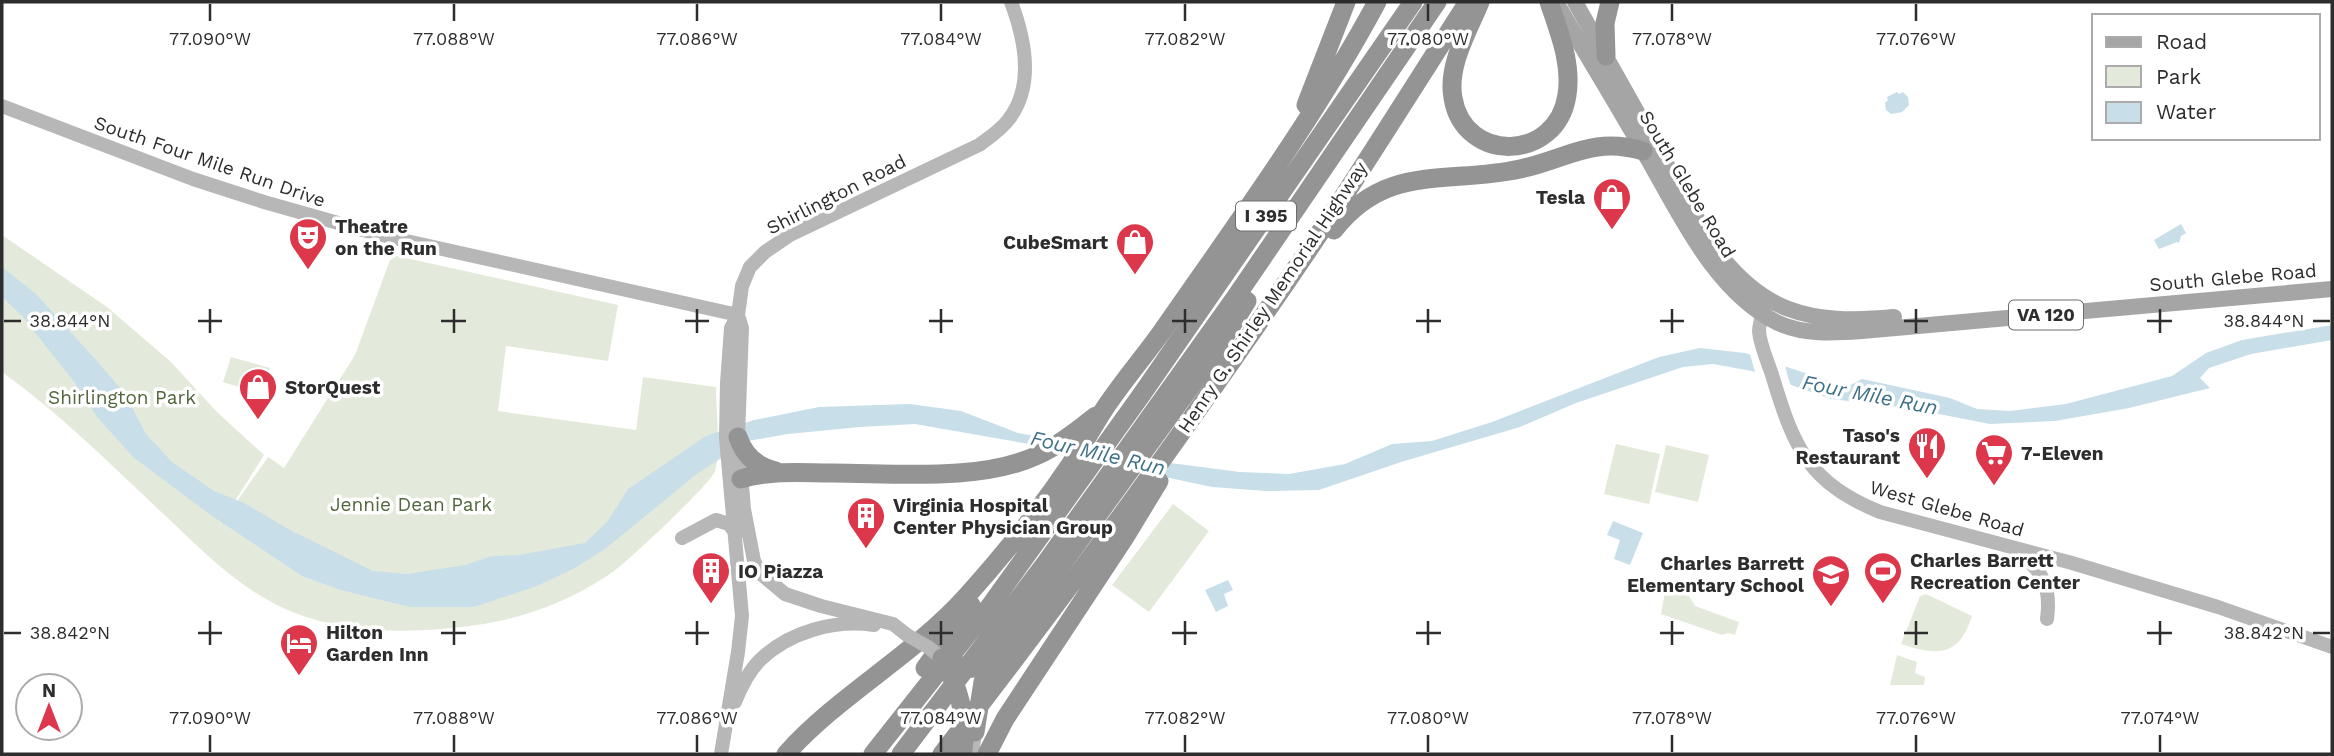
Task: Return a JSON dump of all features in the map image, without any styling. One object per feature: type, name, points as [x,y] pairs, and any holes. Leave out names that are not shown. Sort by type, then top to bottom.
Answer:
[{"type":"highway","points":[[1267,181],[1317,82],[1346,2]]},
{"type":"highway","points":[[786,754],[835,707],[905,654],[944,619],[1027,523],[1079,468],[1096,419],[1267,181],[1328,89],[1377,2]]},
{"type":"highway","name":"I 395","points":[[873,754],[990,606],[1079,468],[1118,428],[1413,2]]},
{"type":"highway","points":[[942,754],[1040,625],[1163,438],[1303,199],[1437,2]]},
{"type":"highway","name":"Henry G. Shirley Memorial Highway","points":[[1163,438],[1234,358],[1468,2]]},
{"type":"highway","points":[[1480,2],[1456,62],[1452,80],[1453,98],[1457,114],[1466,128],[1479,138],[1509,147],[1526,145],[1541,139],[1552,130],[1562,113],[1567,96],[1568,73],[1549,2]]},
{"type":"highway","points":[[1606,56],[1605,23],[1610,2]]},
{"type":"highway","points":[[1312,243],[1330,234],[1347,213],[1366,199],[1401,183],[1431,177],[1519,170],[1598,146],[1620,145],[1643,150]]},
{"type":"highway","points":[[738,437],[741,447],[738,470],[762,467],[788,473],[960,473],[998,469],[1036,457],[1096,419]]},
{"type":"highway","points":[[942,658],[959,665],[983,668],[997,654],[1068,557],[1134,479],[1163,438]]},
{"type":"highway","points":[[901,754],[1045,564],[1134,479]]},
{"type":"highway","points":[[986,754],[1012,708],[1125,537],[1134,479]]},
{"type":"highway","points":[[864,754],[1027,523]]},
{"type":"highway","points":[[975,732],[983,682],[997,654]]},
{"type":"highway","points":[[942,658],[958,692],[963,710],[966,753]]},
{"type":"main road","name":"Shirlington Road","points":[[738,470],[732,414],[732,328],[738,315],[742,286],[750,267],[765,252],[790,235],[979,145],[999,131],[1010,118],[1019,100],[1025,76],[1025,53],[1011,2]]},
{"type":"main road","name":"South Glebe Road","points":[[1556,2],[1694,239],[1718,274],[1731,287],[1765,307],[1848,320],[2332,278]]},
{"type":"main road","name":"South Glebe Road","points":[[1575,2],[1709,240],[1778,322],[1801,330],[1827,333],[2332,289]]},
{"type":"main road","name":"South Four Mile Run Drive","points":[[2,106],[193,180],[264,202],[384,236],[738,315]]},
{"type":"main road","name":"West Glebe Road","points":[[1765,307],[1759,329],[1788,427],[1803,455],[1826,481],[1854,502],[1880,512],[2072,562],[2211,605],[2332,647]]},
{"type":"main road","points":[[732,414],[738,437]]},
{"type":"main road","points":[[721,754],[742,616],[736,534],[738,470]]},
{"type":"main road","points":[[738,470],[749,546],[761,574],[785,594],[800,600],[893,624],[954,668],[962,680],[971,706],[975,732],[966,753]]},
{"type":"main road","points":[[682,538],[716,520],[729,524],[736,534]]},
{"type":"main road","points":[[2009,547],[2031,562],[2042,575],[2048,591],[2047,619]]},
{"type":"main road","points":[[726,723],[742,685],[759,661],[789,639],[841,625],[889,628],[907,635]]},
{"type":"green space","name":"Jennie Dean Park","points":[[2,235],[107,307],[171,362],[217,412],[264,455],[216,531],[268,457],[284,468],[355,355],[390,260],[397,256],[618,305],[608,361],[506,346],[498,411],[636,430],[643,377],[716,387],[718,442],[715,471],[684,507],[618,568],[590,586],[549,606],[509,619],[465,627],[423,630],[367,629],[312,619],[275,604],[238,581],[82,437],[2,372]]},
{"type":"green space","points":[[231,357],[270,368],[262,394],[223,382]]},
{"type":"green space","points":[[1616,444],[1660,454],[1649,504],[1604,494]]},
{"type":"green space","points":[[1666,445],[1709,455],[1698,502],[1655,492]]},
{"type":"green space","points":[[1173,504],[1209,531],[1149,612],[1112,585]]},
{"type":"green space","points":[[1665,592],[1689,596],[1695,606],[1739,622],[1735,635],[1722,635],[1661,614]]},
{"type":"green space","points":[[1926,594],[1972,616],[1961,639],[1945,650],[1926,650],[1901,644],[1920,596]]},
{"type":"green space","points":[[1897,655],[1917,662],[1915,673],[1925,677],[1924,685],[1890,685]]},
{"type":"water","points":[[1903,92],[1908,97],[1909,105],[1902,112],[1891,114],[1886,110],[1885,103],[1887,97]]},
{"type":"water","points":[[2181,224],[2186,233],[2181,236],[2179,243],[2159,249],[2154,240]]},
{"type":"water","name":"Four Mile Run","points":[[2,267],[36,294],[97,361],[125,394],[146,434],[172,462],[214,491],[244,503],[290,530],[373,571],[407,574],[465,565],[492,556],[519,555],[585,543],[607,522],[628,489],[706,436],[754,420],[819,407],[910,404],[961,411],[1018,433],[1147,460],[1240,472],[1289,474],[1345,464],[1392,444],[1432,441],[1492,422],[1659,357],[1700,348],[1745,353],[1847,387],[1862,379],[1950,398],[1977,409],[2010,411],[2066,404],[2172,376],[2206,353],[2242,340],[2332,325],[2332,340],[2251,354],[2209,368],[2200,378],[2210,388],[2129,408],[2055,421],[1990,424],[1908,408],[1831,399],[1752,371],[1713,364],[1683,367],[1576,403],[1520,427],[1401,462],[1319,490],[1266,491],[1212,487],[1099,463],[1035,445],[915,424],[788,434],[748,441],[698,473],[605,549],[575,568],[537,586],[474,607],[410,607],[341,590],[302,576],[212,516],[133,457],[97,417],[75,383],[22,316],[2,297]]},
{"type":"water","points":[[1613,521],[1643,533],[1630,565],[1614,559],[1620,540],[1607,535]]},
{"type":"water","points":[[1228,580],[1233,590],[1224,594],[1228,606],[1216,612],[1205,590]]},
{"type":"pier","points":[[1749,350],[1784,362],[1791,388],[1756,376]]},
{"type":"place","name":"Tesla","points":[[1612,231]]},
{"type":"place","name":"Theatre on the Run","points":[[308,271]]},
{"type":"place","name":"CubeSmart","points":[[1135,276]]},
{"type":"place","name":"StorQuest","points":[[258,421]]},
{"type":"place","name":"Taso's Restaurant","points":[[1927,480]]},
{"type":"place","name":"7-Eleven","points":[[1994,487]]},
{"type":"place","name":"Virginia Hospital Center Physician Group","points":[[866,550]]},
{"type":"place","name":"IO Piazza","points":[[711,605]]},
{"type":"place","name":"Charles Barrett Recreation Center","points":[[1883,605]]},
{"type":"place","name":"Charles Barrett Elementary School","points":[[1831,608]]},
{"type":"place","name":"Hilton Garden Inn","points":[[299,677]]},
{"type":"park label","name":"Shirlington Park","points":[[122,397]]}]
